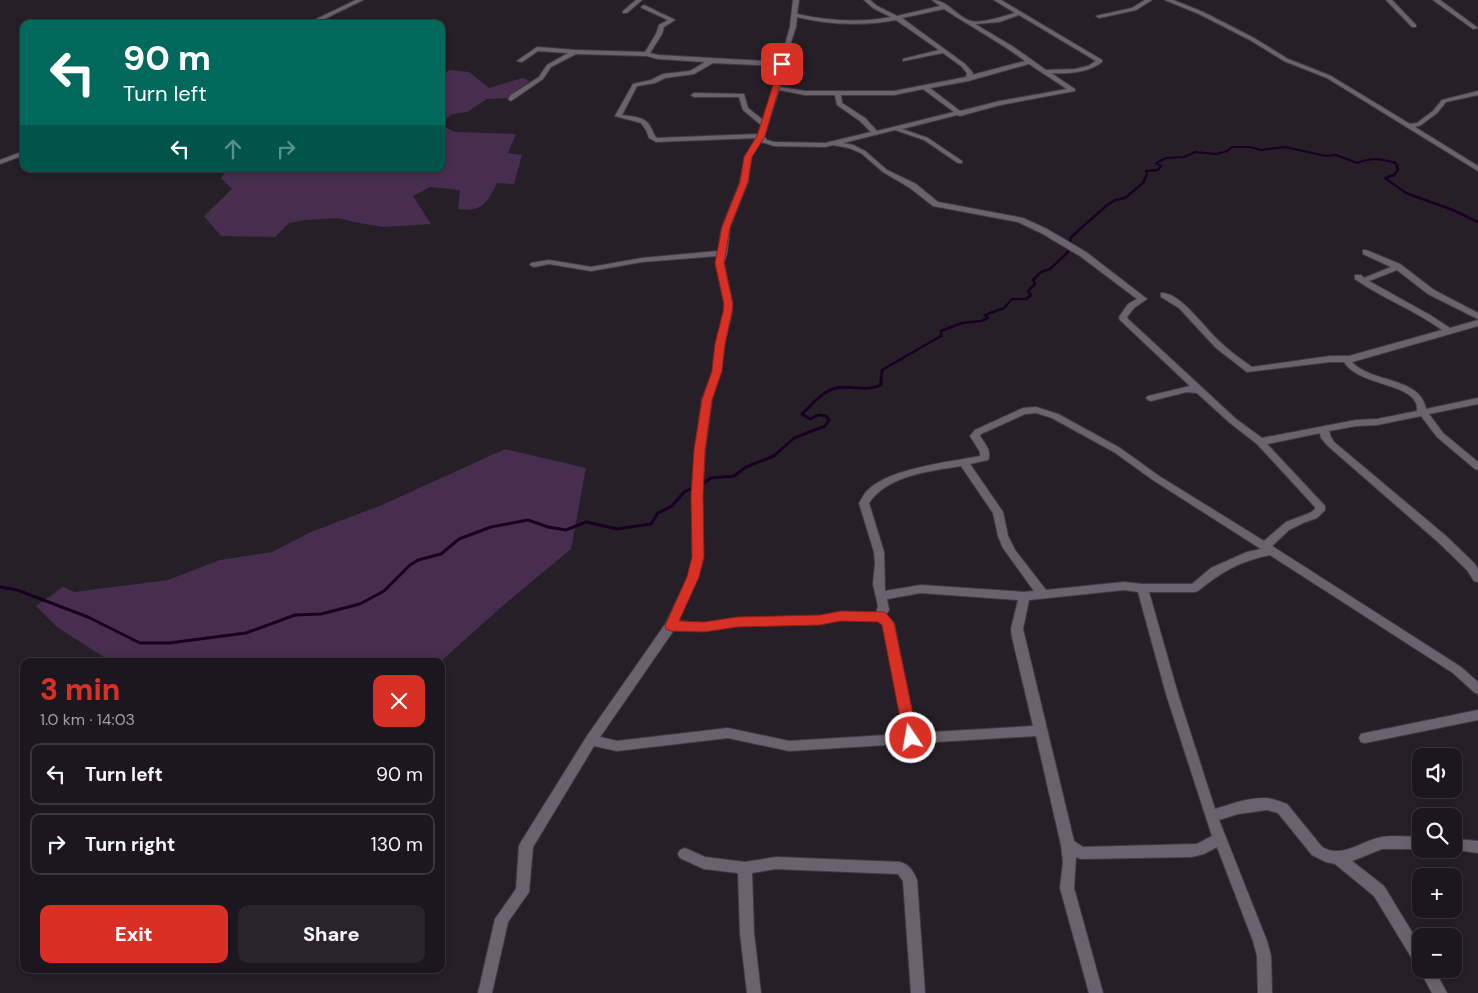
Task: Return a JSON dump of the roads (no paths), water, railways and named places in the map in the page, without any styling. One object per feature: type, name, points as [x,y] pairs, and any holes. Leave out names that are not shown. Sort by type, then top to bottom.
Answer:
[{"type":"street","points":[[318,20],[360,0]]},
{"type":"street","points":[[625,12],[639,0]]},
{"type":"street","points":[[485,993],[502,919],[522,892],[526,846],[590,740],[671,626],[693,577],[698,557],[697,496],[700,450],[707,400],[717,371],[720,344],[728,312],[720,270],[726,227],[744,182],[748,157],[761,136],[777,88],[795,15],[796,0]]},
{"type":"street","points":[[867,0],[873,6],[905,22],[968,70],[970,75],[968,78]]},
{"type":"street","points":[[761,136],[764,141],[774,144],[807,146],[833,143],[1028,97],[1074,90],[935,0]]},
{"type":"street","points":[[997,0],[1100,61],[1094,65],[1064,72],[1045,71]]},
{"type":"street","points":[[1099,16],[1134,9],[1149,0]]},
{"type":"street","points":[[1168,0],[1201,13],[1258,42],[1286,60],[1329,77],[1478,169]]},
{"type":"street","points":[[1389,0],[1414,26]]},
{"type":"street","points":[[1436,0],[1475,28]]},
{"type":"street","points":[[795,15],[819,20],[849,22],[897,18],[945,7]]},
{"type":"street","points":[[644,8],[672,20],[661,26],[660,33],[648,49],[647,54]]},
{"type":"street","points":[[971,23],[999,20],[1020,13]]},
{"type":"street","points":[[520,61],[537,49],[647,54],[658,57],[712,61],[782,64]]},
{"type":"street","points":[[905,60],[943,51]]},
{"type":"street","points":[[511,99],[541,78],[548,66],[575,52]]},
{"type":"street","points":[[712,61],[692,73],[663,76],[653,82],[635,85],[618,116],[641,120],[649,128],[651,137],[656,140],[761,136]]},
{"type":"street","points":[[777,88],[799,92],[894,93],[926,88],[1030,62]]},
{"type":"street","points":[[926,88],[960,114]]},
{"type":"street","points":[[838,92],[839,104],[855,112],[868,123],[875,133]]},
{"type":"street","points":[[1409,127],[1419,124],[1435,112],[1447,99],[1478,93]]},
{"type":"street","points":[[694,95],[742,95],[745,109],[764,124]]},
{"type":"street","points":[[895,128],[908,131],[926,139],[960,162]]},
{"type":"street","points":[[833,143],[851,146],[863,152],[885,171],[913,186],[936,204],[1020,220],[1044,231],[1083,254],[1142,297],[1141,301],[1131,306],[1123,317],[1124,320],[1233,421],[1260,442],[1320,506],[1320,510],[1316,515],[1298,520],[1280,532],[1268,549],[1215,571],[1194,588],[1102,587],[1024,596],[934,589],[903,591],[882,596]]},
{"type":"street","points":[[0,162],[20,154]]},
{"type":"street","points":[[1366,252],[1397,266],[1431,292],[1478,316]]},
{"type":"street","points":[[534,265],[549,262],[591,269],[642,260],[723,253]]},
{"type":"street","points":[[1397,266],[1389,272],[1361,279],[1379,292],[1434,320],[1449,331]]},
{"type":"street","points":[[1164,295],[1180,303],[1196,323],[1225,352],[1250,370],[1330,359],[1349,359],[1478,322]]},
{"type":"street","points":[[1349,359],[1350,366],[1356,371],[1407,390],[1423,405],[1422,412],[1440,435],[1478,467]]},
{"type":"street","points":[[1150,398],[1187,389],[1199,390]]},
{"type":"street","points":[[1260,442],[1478,402]]},
{"type":"street","points":[[671,626],[704,627],[737,622],[820,620],[841,616],[876,618],[880,616],[883,611],[882,596],[878,587],[880,560],[864,503],[866,496],[877,486],[915,472],[984,458],[986,455],[975,436],[978,432],[1023,411],[1036,410],[1047,413],[1124,454],[1156,478],[1441,659],[1478,689]]},
{"type":"street","points":[[1324,429],[1326,438],[1331,444],[1442,539],[1471,567],[1478,578]]},
{"type":"street","points":[[964,463],[998,512],[1001,518],[1002,535],[1009,548],[1044,595]]},
{"type":"street","points":[[1142,588],[1172,694],[1211,816],[1264,956],[1266,993]]},
{"type":"street","points":[[1024,596],[1017,629],[1018,636],[1068,845],[1070,862],[1067,888],[1096,993]]},
{"type":"street","points":[[880,616],[888,623],[911,738]]},
{"type":"street","points":[[1365,738],[1478,715]]},
{"type":"street","points":[[590,740],[617,746],[728,733],[789,746],[1041,731]]},
{"type":"street","points":[[1211,816],[1238,808],[1267,804],[1282,808],[1317,851],[1326,856],[1338,858],[1382,843],[1392,841],[1412,842]]},
{"type":"street","points":[[1068,845],[1081,853],[1191,851],[1199,850],[1220,838]]},
{"type":"street","points":[[1462,846],[1478,847]]},
{"type":"street","points":[[1070,862],[1081,853]]},
{"type":"street","points":[[685,854],[704,863],[744,868],[776,863],[900,868],[906,872],[910,880],[918,993]]},
{"type":"street","points":[[1338,858],[1379,891],[1412,945]]},
{"type":"street","points":[[744,868],[747,933],[754,993]]},
{"type":"street","points":[[1431,978],[1440,993]]},
{"type":"waterway","points":[[1161,166],[1156,163],[1166,158],[1184,157],[1195,152],[1216,154],[1227,151],[1232,147],[1250,147],[1261,150],[1285,147],[1326,156],[1336,155],[1357,163],[1372,159],[1386,160],[1396,163],[1397,167]]},
{"type":"waterway","points":[[881,380],[882,370],[941,336],[941,331],[962,323],[981,321],[988,318],[985,315],[1004,308],[1012,299],[1026,299],[1031,295],[1028,291],[1035,284],[1033,280],[1041,272],[1050,269],[1068,252],[1071,237],[1106,206],[1115,200],[1125,198],[1143,183],[1147,174],[1146,171],[1158,170],[1161,166]]},
{"type":"waterway","points":[[1397,166],[1398,170],[1394,175],[1385,178],[1406,193],[1453,210],[1478,222]]},
{"type":"waterway","points":[[701,485],[711,478],[734,476],[746,467],[774,456],[794,438],[825,426],[829,420],[826,416],[818,415],[810,419],[802,414],[818,398],[832,389],[875,387],[881,385],[881,380]]},
{"type":"waterway","points":[[0,587],[17,590],[88,617],[140,643],[169,643],[246,633],[295,615],[321,614],[360,604],[384,591],[410,565],[418,560],[441,554],[459,539],[491,527],[528,520],[548,527],[566,530],[586,522],[617,529],[651,524],[658,513],[672,506],[684,492],[695,487]]}]
